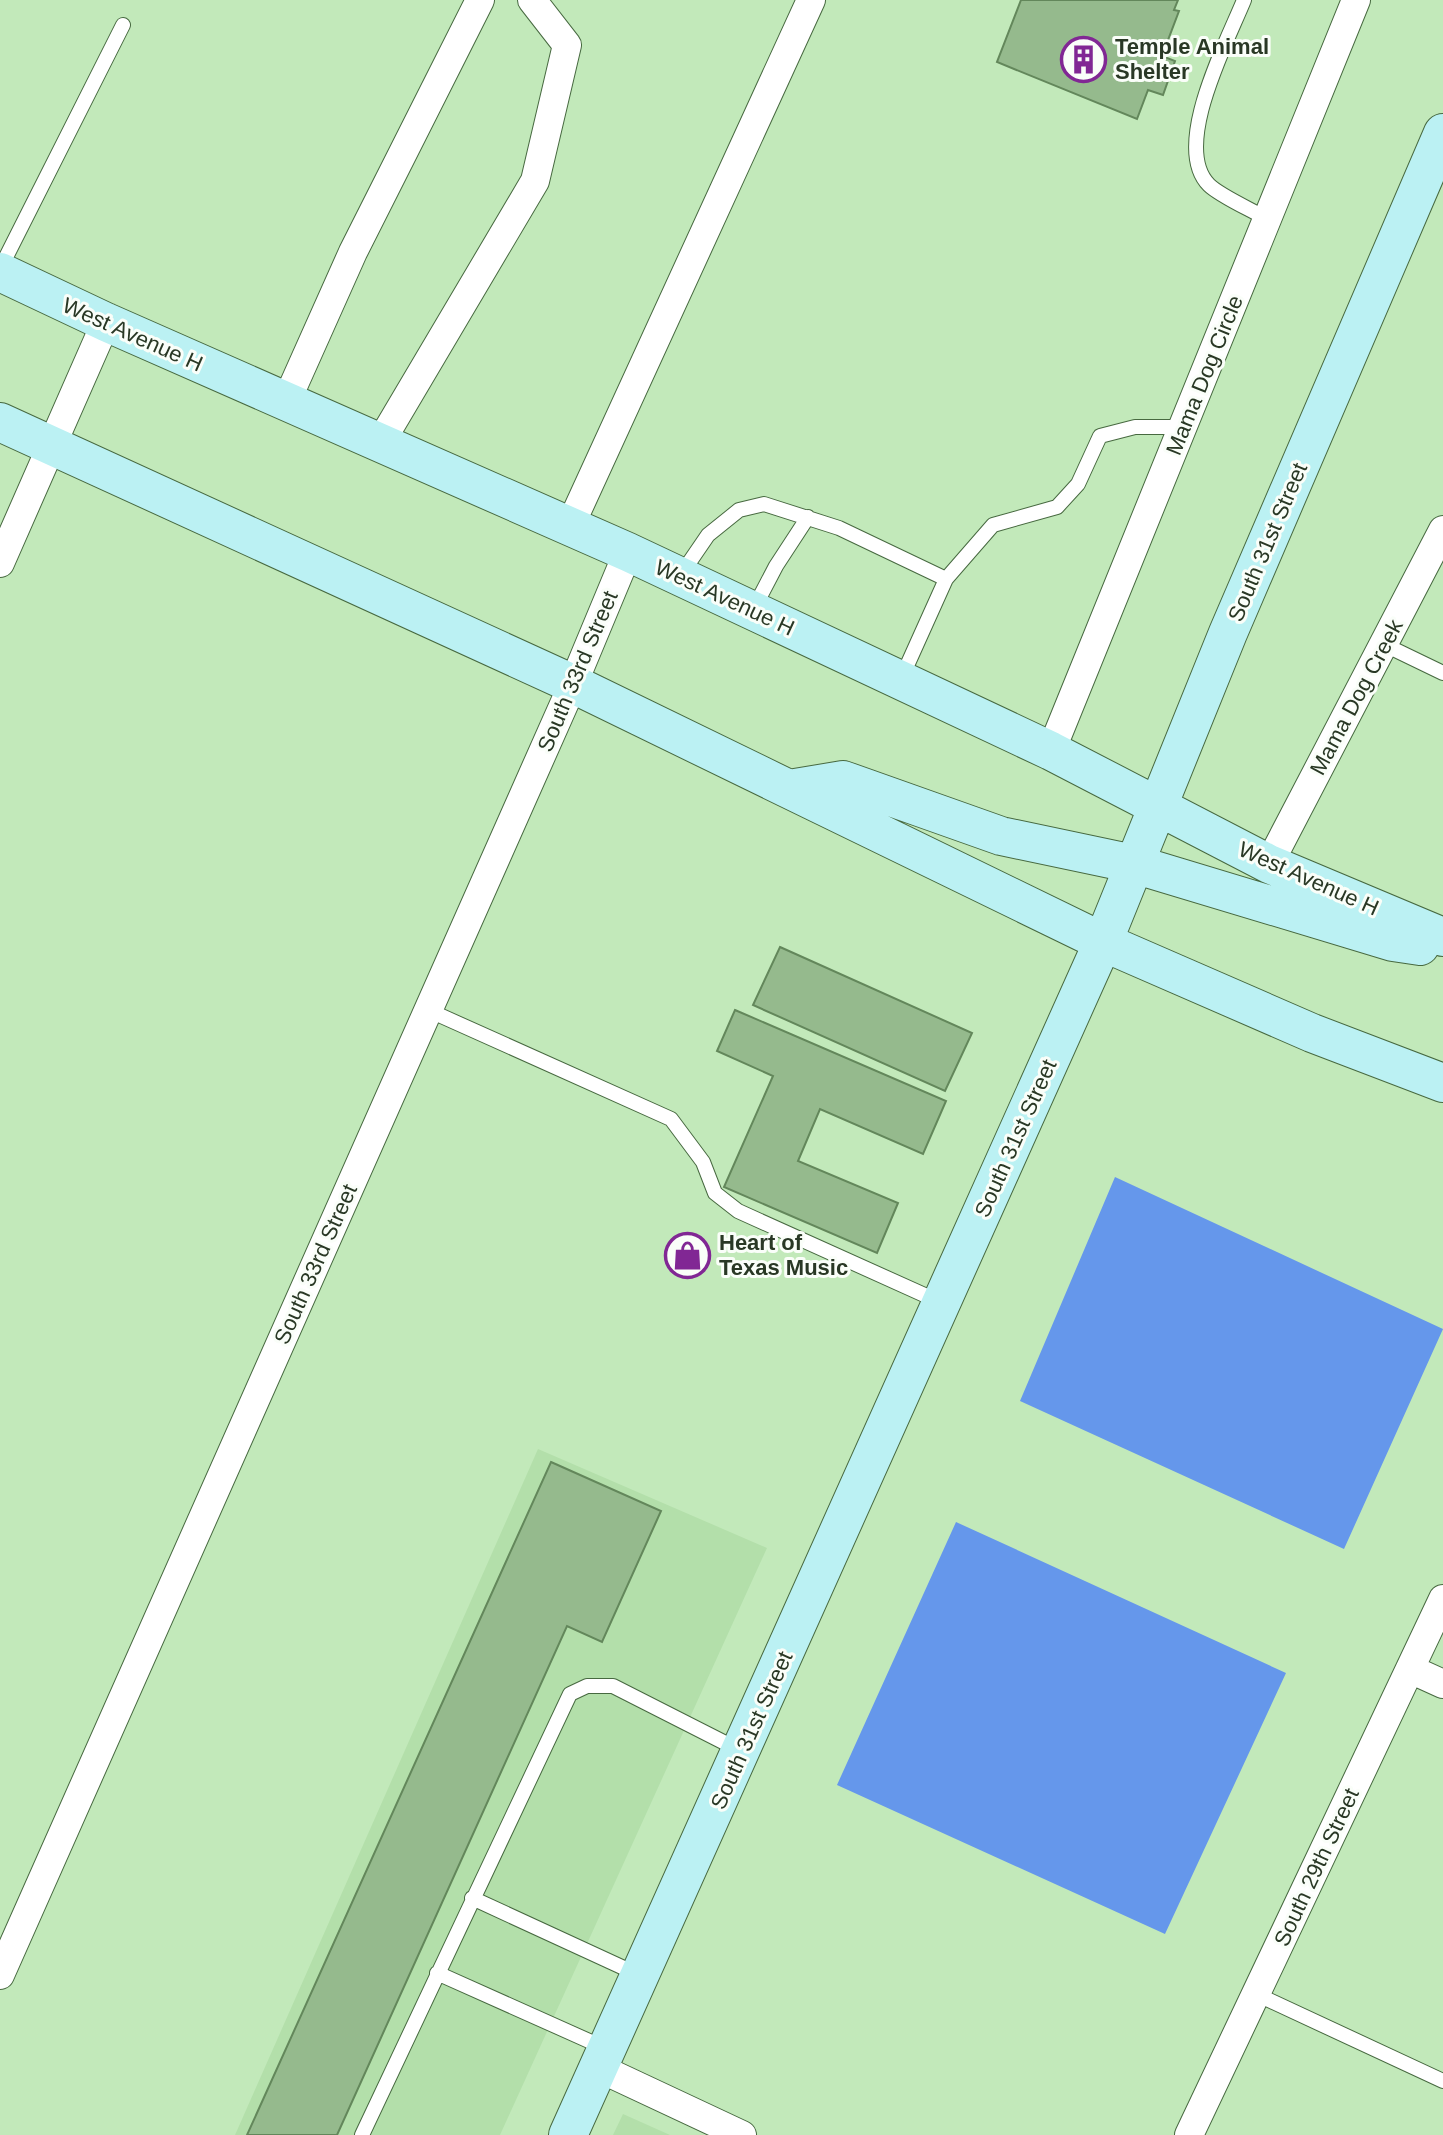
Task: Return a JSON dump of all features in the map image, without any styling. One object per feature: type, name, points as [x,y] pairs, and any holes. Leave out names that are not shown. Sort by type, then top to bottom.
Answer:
[{"type":"main road","name":"South 31st Street","points":[[568,2135],[1103,942],[1157,803],[1443,133]]},
{"type":"main road","name":"West Avenue H","points":[[0,271],[106,322],[628,552],[1051,751],[1157,803],[1269,864],[1443,937]]},
{"type":"main road","points":[[0,422],[573,684],[1103,942],[1312,1033],[1443,1083]]},
{"type":"main road","points":[[789,789],[843,780],[1001,836],[1134,864],[1393,942],[1443,949]]},
{"type":"street","points":[[286,402],[353,252],[480,0]]},
{"type":"street","points":[[380,443],[535,181],[567,45],[532,0]]},
{"type":"street","points":[[570,526],[811,0]]},
{"type":"street","name":"Mama Dog Circle","points":[[1051,751],[1356,0]]},
{"type":"street","points":[[0,563],[106,322]]},
{"type":"street","name":"Mama Dog Creek","points":[[1269,864],[1443,530]]},
{"type":"street","name":"South 33rd Street","points":[[0,1975],[573,684],[628,552]]},
{"type":"street","name":"South 29th Street","points":[[1189,2135],[1443,1599]]},
{"type":"street","points":[[1410,1669],[1443,1684]]},
{"type":"street","points":[[603,2059],[742,2135]]},
{"type":"lane","points":[[1244,0],[1198,116],[1195,138],[1198,166],[1209,185],[1267,219]]},
{"type":"lane","points":[[0,271],[123,25]]},
{"type":"lane","points":[[901,680],[946,579],[993,525],[1057,507],[1078,484],[1100,436],[1135,427],[1183,427]]},
{"type":"lane","points":[[680,576],[708,535],[739,510],[764,504],[839,528],[946,579]]},
{"type":"lane","points":[[753,611],[776,566],[808,517]]},
{"type":"lane","points":[[1383,644],[1443,673]]},
{"type":"lane","points":[[428,1010],[671,1119],[703,1162],[715,1193],[738,1211],[942,1303]]},
{"type":"lane","points":[[362,2135],[570,1694],[587,1686],[613,1686],[741,1751]]},
{"type":"lane","points":[[472,1898],[641,1975]]},
{"type":"lane","points":[[437,1973],[539,2019],[603,2059]]},
{"type":"lane","points":[[1256,1994],[1443,2081]]},
{"type":"shaded area","points":[[538,1449],[767,1548],[500,2135],[235,2135]]},
{"type":"shaded area","points":[[623,2114],[670,2135],[613,2135]]},
{"type":"water","points":[[1115,1177],[1443,1329],[1344,1549],[1020,1401]]},
{"type":"water","points":[[956,1522],[1286,1673],[1165,1934],[837,1785]]},
{"type":"building","name":"Temple Animal Shelter","points":[[1021,0],[1178,0],[1174,10],[1179,11],[1162,56],[1175,61],[1163,95],[1148,90],[1137,119],[997,62]]},
{"type":"building","points":[[780,947],[972,1033],[945,1091],[753,1005]]},
{"type":"building","points":[[735,1010],[946,1101],[923,1154],[820,1109],[798,1161],[898,1203],[877,1253],[724,1187],[773,1076],[717,1051]]},
{"type":"building","points":[[551,1462],[661,1511],[602,1642],[567,1626],[337,2135],[247,2135]]},
{"type":"place","name":"Temple Animal Shelter","points":[[1084,59]]},
{"type":"place","name":"Heart of Texas Music","points":[[688,1255]]}]
